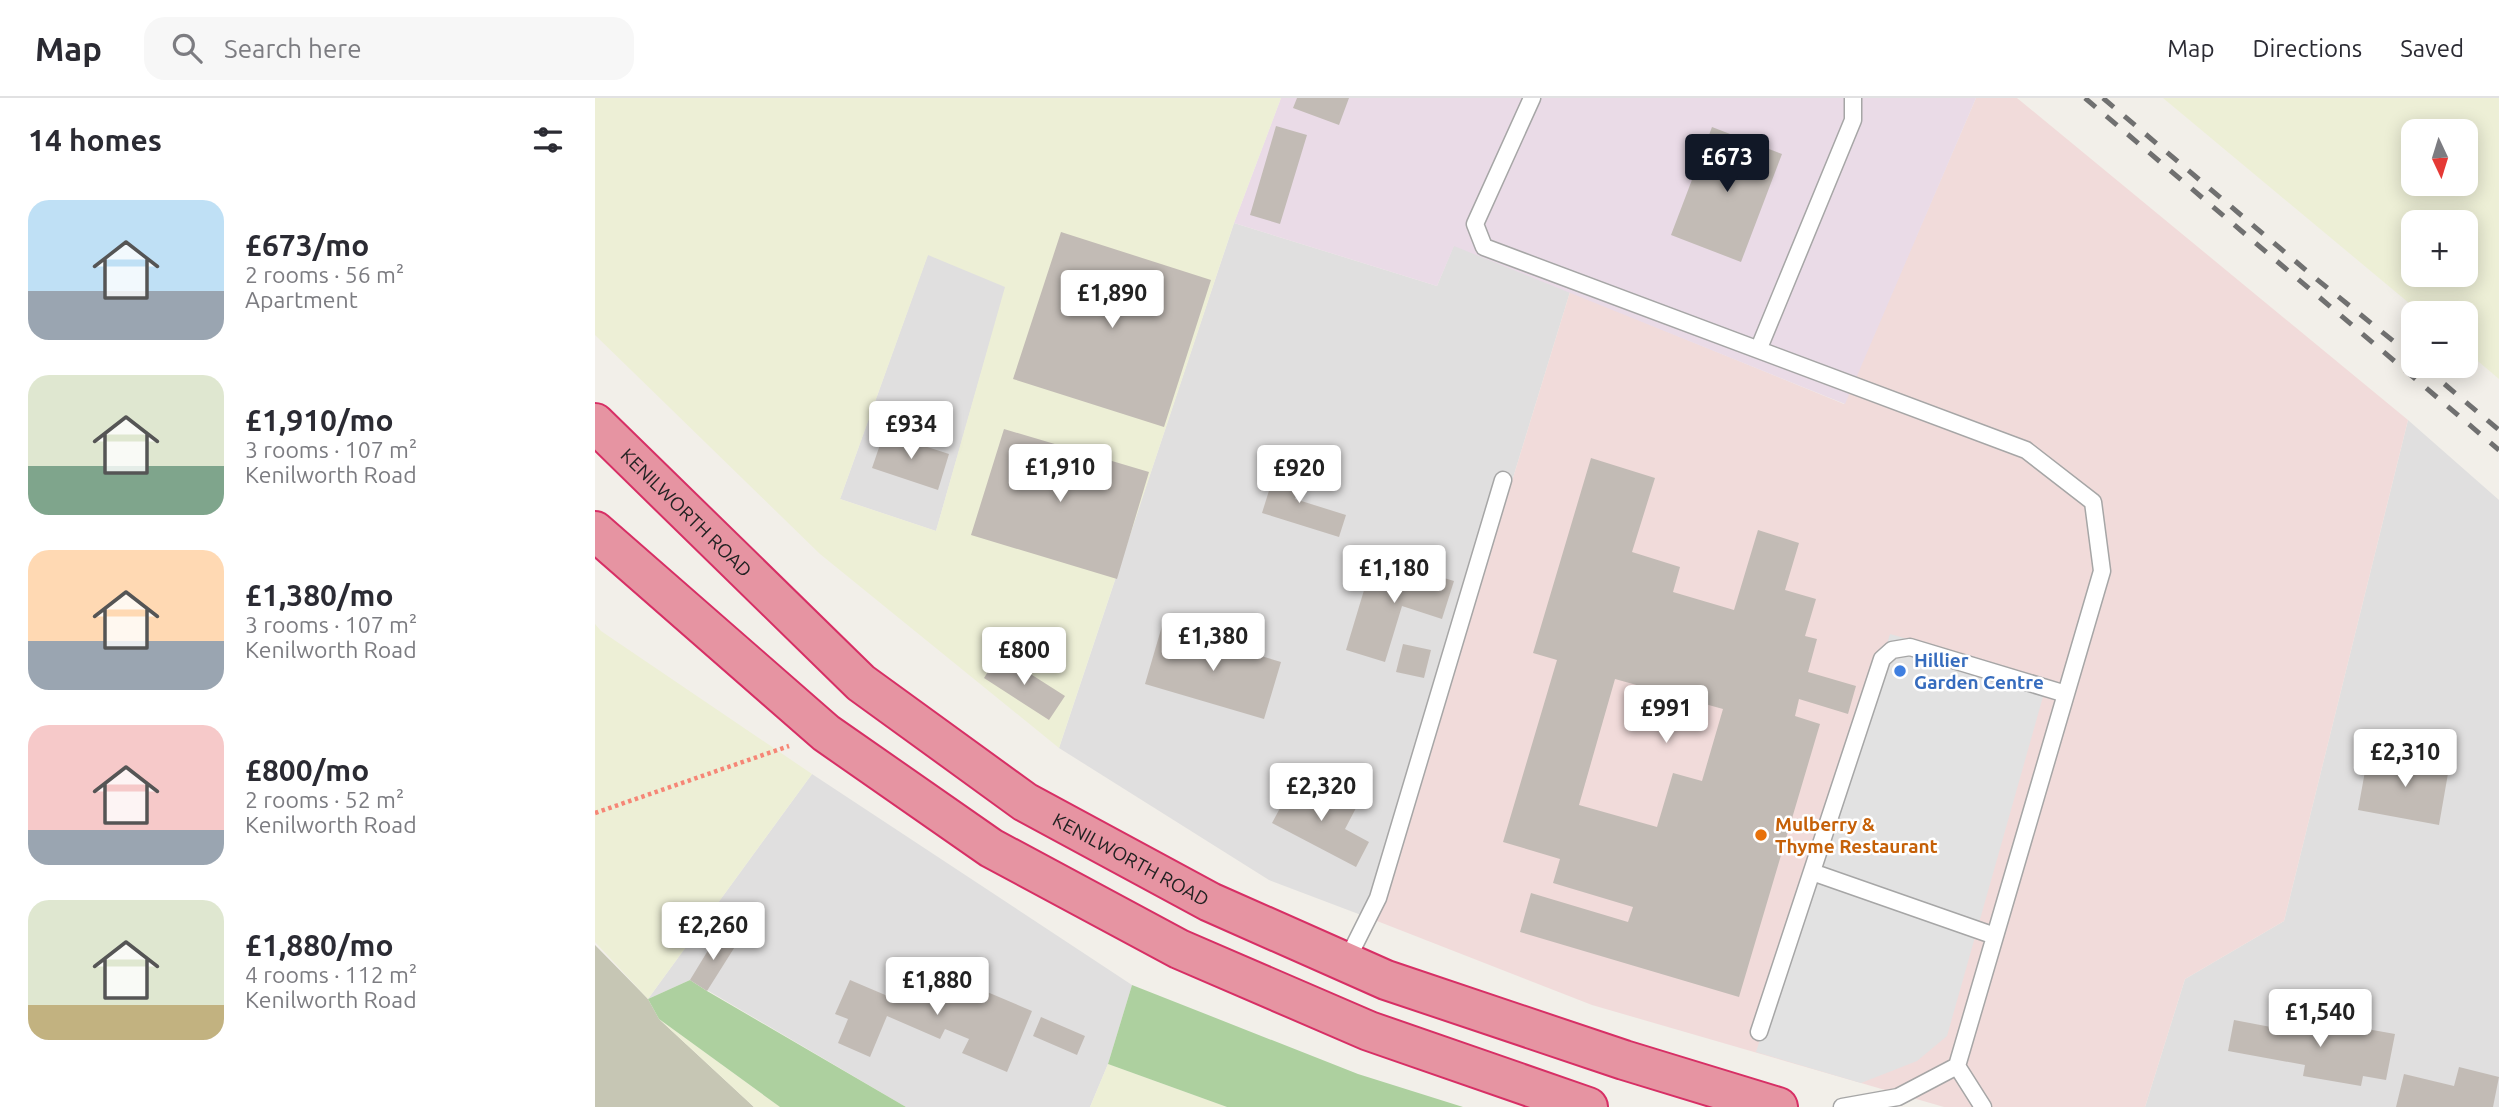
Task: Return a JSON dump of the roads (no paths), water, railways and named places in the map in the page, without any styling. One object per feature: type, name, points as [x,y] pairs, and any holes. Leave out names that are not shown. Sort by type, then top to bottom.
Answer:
[{"type":"highway","name":"KENILWORTH ROAD","points":[[595,423],[861,683],[1025,802],[1210,902],[1386,980],[1625,1060],[1778,1107]]},
{"type":"highway","points":[[595,531],[826,733],[991,848],[1179,949],[1369,1031],[1588,1107]]},
{"type":"lane","points":[[1532,98],[1475,224],[1484,247],[2026,450],[2093,502],[2102,571],[1957,1066],[1898,1097],[1842,1107]]},
{"type":"lane","points":[[1759,348],[1853,120],[1853,98]]},
{"type":"lane","points":[[1346,962],[1378,898],[1503,480]]},
{"type":"lane","points":[[1759,1032],[1882,659],[1892,650],[1910,647],[2066,694]]},
{"type":"lane","points":[[1812,872],[1995,936]]},
{"type":"lane","points":[[1957,1066],[1983,1107]]},
{"type":"railway","points":[[2085,98],[2499,450]]},
{"type":"railway","points":[[2103,98],[2401,347]]},
{"type":"railway","points":[[2437,378],[2499,430]]},
{"type":"place","name":"Hillier Garden Centre","points":[[1900,671]]},
{"type":"place","name":"Mulberry & Thyme Restaurant","points":[[1761,835]]}]
